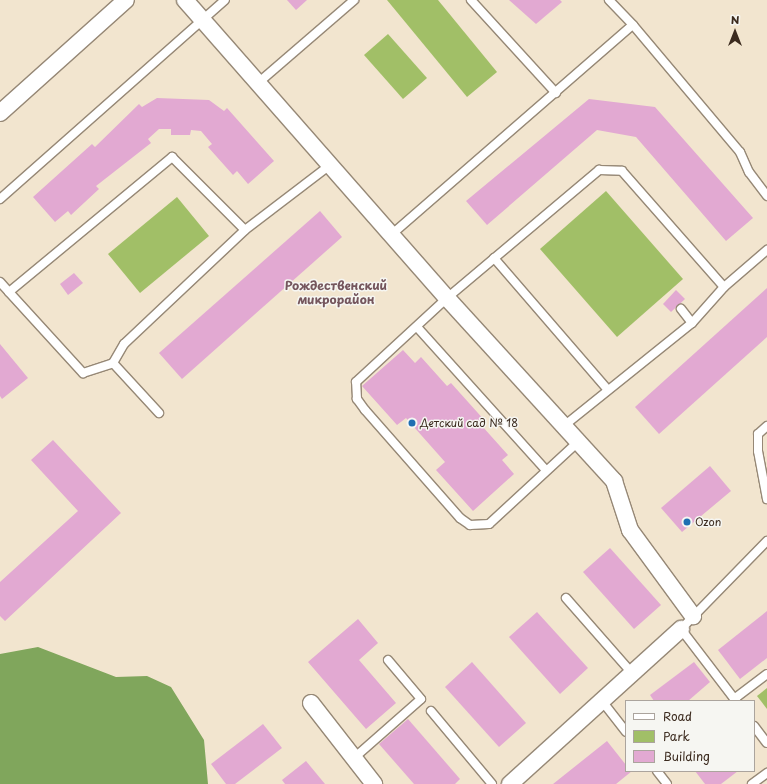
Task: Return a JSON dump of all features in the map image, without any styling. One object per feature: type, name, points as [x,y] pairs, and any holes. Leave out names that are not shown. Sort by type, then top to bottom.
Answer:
[{"type":"street","points":[[0,113],[126,0]]},
{"type":"street","points":[[185,0],[447,298],[565,425],[614,481],[630,530],[694,616]]},
{"type":"street","points":[[510,784],[681,629]]},
{"type":"street","points":[[312,703],[374,784]]},
{"type":"lane","points":[[0,199],[225,0]]},
{"type":"lane","points":[[258,84],[354,0]]},
{"type":"lane","points":[[471,0],[556,93]]},
{"type":"lane","points":[[609,0],[633,25],[740,152],[749,172],[767,196]]},
{"type":"lane","points":[[391,235],[633,25]]},
{"type":"lane","points":[[9,292],[172,158],[245,230]]},
{"type":"lane","points":[[0,282],[83,373],[113,363],[124,344],[245,230],[330,165]]},
{"type":"lane","points":[[579,441],[544,469],[489,524],[470,525],[460,518],[365,410],[354,389],[361,376],[418,327],[447,298],[599,170],[622,171],[724,287]]},
{"type":"lane","points":[[565,425],[692,323],[724,287],[767,250]]},
{"type":"lane","points":[[494,258],[608,390]]},
{"type":"lane","points":[[681,309],[692,323]]},
{"type":"lane","points":[[418,327],[544,469]]},
{"type":"lane","points":[[113,363],[159,413]]},
{"type":"lane","points":[[767,426],[758,434],[758,445],[767,499]]},
{"type":"lane","points":[[767,542],[681,629],[735,700],[767,674]]},
{"type":"lane","points":[[566,598],[632,673]]},
{"type":"lane","points":[[354,758],[421,699],[388,660]]},
{"type":"lane","points":[[602,701],[625,731]]},
{"type":"lane","points":[[431,711],[492,784]]},
{"type":"lane","points":[[755,727],[767,743]]},
{"type":"lane","points":[[658,772],[667,784]]},
{"type":"lane","points":[[752,784],[767,773]]},
{"type":"green space","points":[[387,0],[438,0],[497,72],[467,97]]},
{"type":"green space","points":[[388,34],[427,78],[403,99],[364,55]]},
{"type":"green space","points":[[606,191],[683,279],[617,337],[540,249]]},
{"type":"green space","points":[[177,197],[209,236],[140,293],[108,254]]},
{"type":"green space","points":[[38,647],[116,677],[147,676],[171,687],[204,740],[208,784],[0,784],[0,654]]},
{"type":"green space","points":[[767,688],[767,709],[757,696]]},
{"type":"building","points":[[287,0],[307,0],[296,10]]},
{"type":"building","points":[[509,0],[560,0],[562,2],[536,24]]},
{"type":"building","points":[[157,98],[209,100],[224,111],[227,108],[274,161],[248,184],[237,171],[233,175],[208,147],[212,144],[201,131],[191,130],[190,135],[171,135],[171,129],[159,129],[148,139],[151,143],[96,186],[99,189],[71,215],[68,211],[55,222],[33,197],[92,144],[95,147],[139,104],[142,107]]},
{"type":"building","points":[[589,99],[655,107],[753,218],[726,241],[636,137],[597,130],[487,225],[466,201]]},
{"type":"building","points":[[320,211],[342,237],[182,379],[159,353]]},
{"type":"building","points":[[74,273],[83,283],[68,295],[60,284]]},
{"type":"building","points":[[767,288],[767,337],[659,434],[635,407]]},
{"type":"building","points":[[676,290],[685,299],[671,312],[663,304]]},
{"type":"building","points":[[0,344],[28,378],[2,399],[0,396]]},
{"type":"building","points":[[403,350],[415,363],[421,357],[447,386],[451,383],[486,422],[482,426],[508,455],[502,460],[514,474],[473,511],[436,470],[445,462],[406,418],[397,425],[362,386]]},
{"type":"building","points":[[53,440],[121,513],[5,621],[0,616],[0,582],[78,511],[31,460]]},
{"type":"building","points":[[710,466],[731,491],[682,532],[661,508]]},
{"type":"building","points":[[610,548],[661,605],[634,629],[583,572]]},
{"type":"building","points":[[767,611],[767,658],[740,679],[718,650]]},
{"type":"building","points":[[537,612],[588,668],[560,694],[509,637]]},
{"type":"building","points":[[358,619],[378,643],[359,660],[396,703],[366,729],[308,662]]},
{"type":"building","points":[[472,662],[526,723],[499,747],[445,687]]},
{"type":"building","points":[[694,662],[710,682],[689,700],[653,700],[650,695]]},
{"type":"building","points":[[408,719],[460,779],[455,784],[414,784],[379,744]]},
{"type":"building","points":[[263,724],[282,748],[235,784],[226,784],[211,764]]},
{"type":"building","points":[[607,741],[625,764],[625,772],[631,772],[616,784],[553,784]]},
{"type":"building","points":[[306,761],[325,784],[285,784],[282,780]]},
{"type":"building","points":[[696,772],[737,772],[721,784],[705,784]]},
{"type":"place","name":"Детский сад № 18","points":[[412,423]]},
{"type":"place","name":"Ozon","points":[[687,522]]},
{"type":"district","name":"Рождественский микрорайон","points":[[336,293]]}]
